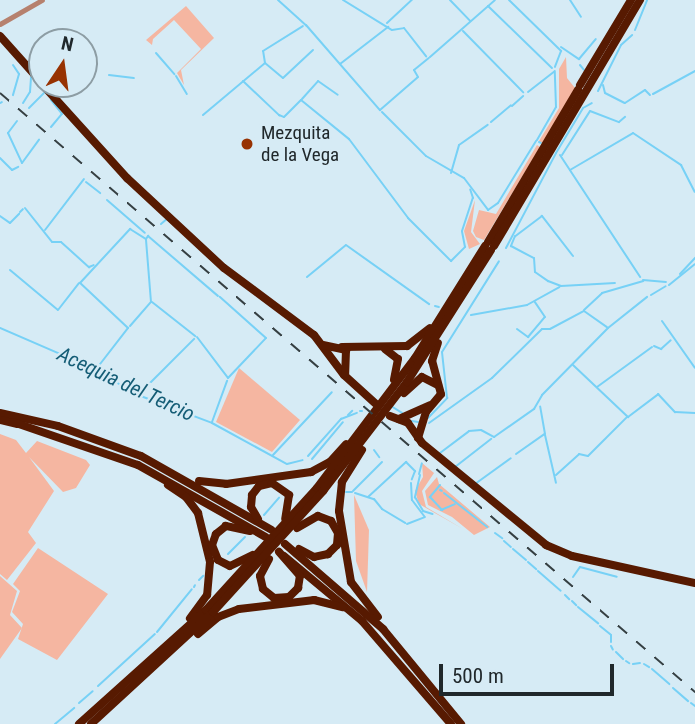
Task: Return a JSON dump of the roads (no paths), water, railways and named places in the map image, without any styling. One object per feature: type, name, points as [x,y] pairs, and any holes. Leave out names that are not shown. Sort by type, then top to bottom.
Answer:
[{"type":"highway","points":[[416,419],[441,394],[432,361],[439,340],[502,216],[631,0]]},
{"type":"highway","points":[[393,382],[519,203],[640,0]]},
{"type":"highway","points":[[1,33],[16,52]]},
{"type":"highway","points":[[1,33],[28,67]]},
{"type":"highway","points":[[53,98],[78,128],[165,214],[321,344],[335,350],[407,345],[431,326]]},
{"type":"highway","points":[[393,398],[489,246]]},
{"type":"highway","points":[[190,640],[276,541],[439,340]]},
{"type":"highway","points":[[342,361],[364,347],[390,350],[399,363],[393,382],[393,398]]},
{"type":"highway","points":[[335,350],[342,361],[346,376],[385,411],[416,419]]},
{"type":"highway","points":[[335,350],[342,361]]},
{"type":"highway","points":[[393,398],[419,379],[435,381],[438,396],[416,419],[418,438],[548,549],[618,567]]},
{"type":"highway","points":[[0,414],[76,432],[218,485],[300,474],[330,461],[357,431],[371,424]]},
{"type":"highway","points":[[22,418],[139,460],[276,541],[382,642],[453,724]]},
{"type":"highway","points":[[0,419],[138,465],[201,496],[276,541],[369,623],[453,724]]},
{"type":"highway","points":[[0,419],[65,440],[159,479],[252,532]]},
{"type":"highway","points":[[371,424],[367,442],[342,482],[339,511],[351,582],[462,724]]},
{"type":"highway","points":[[103,714],[192,633],[276,541],[357,431]]},
{"type":"highway","points":[[297,528],[367,442]]},
{"type":"highway","points":[[167,468],[276,541],[383,629],[462,724]]},
{"type":"highway","points":[[159,479],[195,507],[210,562],[207,595],[185,624]]},
{"type":"highway","points":[[276,541],[251,503],[254,491],[267,483],[281,485],[289,495],[291,507],[276,541],[261,585],[269,597],[284,599],[296,592],[300,580],[296,568],[276,541]]},
{"type":"highway","points":[[276,541],[230,566],[218,560],[212,549],[216,534],[226,526],[252,532],[276,541],[323,556],[334,548],[338,537],[334,524],[323,517],[310,518],[276,541]]},
{"type":"highway","points":[[519,526],[548,549]]},
{"type":"highway","points":[[537,540],[572,556],[695,584]]},
{"type":"highway","points":[[79,724],[119,690],[276,541]]},
{"type":"highway","points":[[297,547],[381,622]]},
{"type":"highway","points":[[119,690],[255,554]]},
{"type":"highway","points":[[91,724],[190,640],[231,611],[314,600],[345,609],[382,642]]},
{"type":"street","points":[[1,33],[7,22],[42,0]]},
{"type":"waterway","points":[[278,0],[306,25],[380,110],[418,77],[414,70],[429,58]]},
{"type":"waterway","points":[[343,0],[392,30],[404,28],[426,56]]},
{"type":"waterway","points":[[387,23],[412,0]]},
{"type":"waterway","points":[[450,0],[470,21]]},
{"type":"waterway","points":[[430,57],[495,0]]},
{"type":"waterway","points":[[509,0],[561,51],[555,67]]},
{"type":"waterway","points":[[570,0],[581,17]]},
{"type":"waterway","points":[[635,30],[647,0]]},
{"type":"waterway","points":[[488,6],[552,68]]},
{"type":"waterway","points":[[203,115],[265,63],[263,51],[303,26]]},
{"type":"waterway","points":[[340,64],[388,27]]},
{"type":"waterway","points":[[463,31],[523,92]]},
{"type":"waterway","points":[[598,91],[621,45],[632,35]]},
{"type":"waterway","points":[[561,47],[579,59],[596,39]]},
{"type":"waterway","points":[[265,63],[283,78],[313,50]]},
{"type":"waterway","points":[[156,53],[174,74]]},
{"type":"waterway","points":[[13,65],[19,74],[13,95]]},
{"type":"waterway","points":[[580,65],[584,70]]},
{"type":"waterway","points":[[537,140],[556,107],[555,71]]},
{"type":"waterway","points":[[653,94],[695,71]]},
{"type":"waterway","points":[[528,92],[554,72]]},
{"type":"waterway","points":[[109,75],[134,78]]},
{"type":"waterway","points":[[176,76],[187,94]]},
{"type":"waterway","points":[[243,81],[279,115],[284,117],[301,100],[349,139],[408,218],[451,261],[465,247],[462,231],[473,198],[470,189]]},
{"type":"waterway","points":[[302,99],[318,81],[338,95]]},
{"type":"waterway","points":[[603,85],[605,93],[625,103],[645,90],[650,95]]},
{"type":"waterway","points":[[23,103],[28,95]]},
{"type":"waterway","points":[[512,106],[523,96]]},
{"type":"waterway","points":[[29,108],[39,98]]},
{"type":"waterway","points":[[51,100],[62,114],[51,127]]},
{"type":"waterway","points":[[506,248],[556,153],[583,108],[592,103]]},
{"type":"waterway","points":[[491,122],[511,105]]},
{"type":"waterway","points":[[562,155],[590,111],[619,122],[625,117]]},
{"type":"waterway","points":[[382,112],[426,156],[464,178],[488,210],[498,203],[536,141]]},
{"type":"waterway","points":[[17,121],[8,133],[22,163],[39,140]]},
{"type":"waterway","points":[[451,173],[459,145],[488,125]]},
{"type":"waterway","points":[[570,170],[633,133],[681,165],[695,192]]},
{"type":"waterway","points":[[560,155],[640,277]]},
{"type":"waterway","points":[[0,158],[12,170],[18,167]]},
{"type":"waterway","points":[[45,230],[84,179]]},
{"type":"waterway","points":[[86,182],[100,193]]},
{"type":"waterway","points":[[107,200],[145,233]]},
{"type":"waterway","points":[[25,208],[52,242],[61,242],[89,267],[94,265]]},
{"type":"waterway","points":[[20,212],[23,209]]},
{"type":"waterway","points":[[0,216],[10,223],[19,214]]},
{"type":"waterway","points":[[573,256],[542,216],[515,236],[511,246],[534,258],[535,272],[561,286],[615,283]]},
{"type":"waterway","points":[[161,224],[167,219]]},
{"type":"waterway","points":[[97,368],[128,328],[80,283],[130,229],[146,239],[148,236],[218,296]]},
{"type":"waterway","points":[[130,326],[151,302],[146,240]]},
{"type":"waterway","points":[[307,277],[346,245],[429,304]]},
{"type":"waterway","points":[[680,274],[695,258]]},
{"type":"waterway","points":[[428,418],[447,398],[442,352],[499,261]]},
{"type":"waterway","points":[[669,285],[695,264]]},
{"type":"waterway","points":[[10,270],[58,310],[79,283]]},
{"type":"waterway","points":[[643,280],[666,282]]},
{"type":"waterway","points":[[584,310],[602,293],[643,281]]},
{"type":"waterway","points":[[651,295],[666,286]]},
{"type":"waterway","points":[[471,315],[527,305],[559,287]]},
{"type":"waterway","points":[[197,337],[228,378],[266,338],[220,297]]},
{"type":"waterway","points":[[440,453],[469,431],[481,430],[494,437],[534,409],[542,395],[608,328],[647,297]]},
{"type":"waterway","points":[[152,302],[195,336]]},
{"type":"waterway","points":[[517,329],[528,337],[545,317],[535,302]]},
{"type":"waterway","points":[[435,306],[439,307]]},
{"type":"waterway","points":[[429,423],[492,378],[542,329],[550,329],[584,311],[607,327]]},
{"type":"waterway","points":[[662,321],[695,368]]},
{"type":"waterway","name":"Acequia del Tercio","points":[[0,328],[90,367],[138,395],[212,423],[287,464],[303,460]]},
{"type":"waterway","points":[[139,394],[194,339]]},
{"type":"waterway","points":[[654,346],[661,349],[671,340]]},
{"type":"waterway","points":[[597,387],[652,347]]},
{"type":"waterway","points":[[573,365],[628,417],[658,394],[675,412],[695,413]]},
{"type":"waterway","points":[[212,422],[227,381]]},
{"type":"waterway","points":[[273,455],[332,392]]},
{"type":"waterway","points":[[391,406],[402,413]]},
{"type":"waterway","points":[[516,454],[545,434],[540,406]]},
{"type":"waterway","points":[[348,415],[352,411]]},
{"type":"waterway","points":[[308,456],[341,419],[357,413]]},
{"type":"waterway","points":[[556,475],[579,454],[588,456],[627,417]]},
{"type":"waterway","points":[[412,421],[418,422]]},
{"type":"waterway","points":[[312,459],[343,422]]},
{"type":"waterway","points":[[545,435],[556,483]]},
{"type":"waterway","points":[[455,467],[491,439]]},
{"type":"waterway","points":[[374,450],[379,457]]},
{"type":"waterway","points":[[475,484],[511,458]]},
{"type":"waterway","points":[[353,491],[382,462]]},
{"type":"waterway","points":[[368,497],[406,462],[415,471],[412,479]]},
{"type":"waterway","points":[[419,474],[422,463]]},
{"type":"waterway","points":[[420,475],[415,497],[423,511],[433,514]]},
{"type":"waterway","points":[[411,483],[412,500],[425,517]]},
{"type":"waterway","points":[[440,485],[430,497],[442,510]]},
{"type":"waterway","points":[[346,492],[352,492]]},
{"type":"waterway","points":[[355,493],[374,499],[382,509],[405,523]]},
{"type":"waterway","points":[[444,493],[487,527]]},
{"type":"waterway","points":[[264,515],[279,498]]},
{"type":"waterway","points":[[441,510],[455,504]]},
{"type":"waterway","points":[[407,524],[425,517]]},
{"type":"waterway","points":[[495,533],[502,538]]},
{"type":"waterway","points":[[228,554],[245,537]]},
{"type":"waterway","points":[[504,541],[511,547]]},
{"type":"waterway","points":[[513,549],[526,560]]},
{"type":"waterway","points":[[528,562],[536,569]]},
{"type":"waterway","points":[[573,577],[580,567],[617,577]]},
{"type":"waterway","points":[[538,571],[561,591]]},
{"type":"waterway","points":[[199,580],[203,576]]},
{"type":"waterway","points":[[157,632],[192,589]]},
{"type":"waterway","points":[[565,595],[569,599]]},
{"type":"waterway","points":[[572,601],[576,605]]},
{"type":"waterway","points":[[578,607],[598,623]]},
{"type":"waterway","points":[[600,626],[611,635],[611,642]]},
{"type":"waterway","points":[[98,686],[155,634]]},
{"type":"waterway","points":[[611,646],[613,650]]},
{"type":"waterway","points":[[616,652],[623,659]]},
{"type":"waterway","points":[[633,664],[640,663]]},
{"type":"waterway","points":[[644,664],[649,667]]},
{"type":"waterway","points":[[652,669],[669,684]]},
{"type":"waterway","points":[[673,688],[688,701]]},
{"type":"waterway","points":[[79,703],[93,691]]},
{"type":"waterway","points":[[691,703],[695,706]]},
{"type":"waterway","points":[[55,724],[74,708]]},
{"type":"railway","points":[[0,93],[695,692]]},
{"type":"place","name":"Mezquita de la Vega","points":[[247,144]]}]
